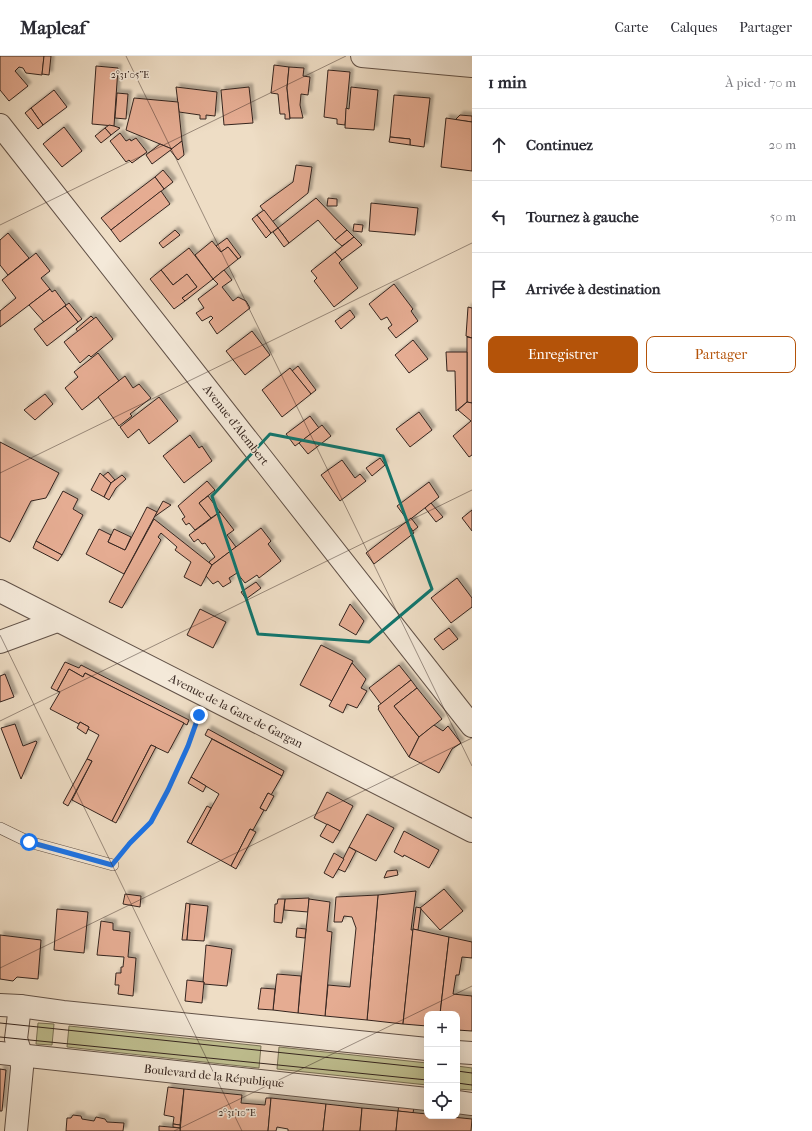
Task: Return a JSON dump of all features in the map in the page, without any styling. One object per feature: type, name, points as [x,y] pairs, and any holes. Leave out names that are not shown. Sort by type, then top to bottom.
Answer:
[{"type":"street","points":[[362,56],[472,66]]},
{"type":"street","name":"Avenue d'Alembert","points":[[0,125],[472,726]]},
{"type":"street","name":"Avenue de la Gare de Gargan","points":[[0,591],[472,831]]},
{"type":"street","points":[[0,642],[57,621]]},
{"type":"street","points":[[16,1131],[22,1068],[10,1054],[16,1039],[10,1006],[424,1049]]},
{"type":"street","points":[[460,1052],[472,1053]]},
{"type":"street","name":"Boulevard de la République","points":[[10,1054],[424,1099]]},
{"type":"street","points":[[460,1102],[472,1104]]},
{"type":"lane","points":[[0,828],[29,842],[112,865]]},
{"type":"path","points":[[112,865],[130,843],[151,822],[168,790],[188,746],[199,715]]},
{"type":"highlighted area","points":[[270,434],[383,456],[432,589],[369,642],[258,634],[212,496]]},
{"type":"green space","points":[[38,1023],[54,1024],[52,1045],[36,1044]]},
{"type":"green space","points":[[69,1026],[261,1046],[259,1068],[67,1047]]},
{"type":"green space","points":[[279,1047],[424,1063],[424,1085],[277,1069]]},
{"type":"green space","points":[[460,1066],[472,1068],[472,1090],[460,1089]]},
{"type":"building","points":[[0,56],[44,56],[42,75],[26,73],[23,68],[19,67],[15,71],[28,86],[9,101],[0,90]]},
{"type":"building","points":[[44,56],[51,56],[49,75],[42,74]]},
{"type":"building","points":[[274,65],[289,67],[287,88],[290,119],[285,119],[285,114],[280,114],[278,94],[271,93]]},
{"type":"building","points":[[96,66],[118,68],[114,126],[92,124]]},
{"type":"building","points":[[289,67],[304,68],[303,76],[310,77],[308,95],[301,94],[300,105],[303,118],[290,118],[287,88]]},
{"type":"building","points":[[328,70],[350,72],[345,125],[337,124],[337,119],[324,117]]},
{"type":"building","points":[[176,87],[217,92],[215,116],[206,115],[206,119],[200,119],[200,115],[179,112]]},
{"type":"building","points":[[249,87],[253,123],[224,125],[221,90]]},
{"type":"building","points":[[351,87],[378,90],[374,130],[345,128],[346,108],[349,109]]},
{"type":"building","points":[[54,90],[67,107],[43,125],[31,108]]},
{"type":"building","points":[[117,93],[128,94],[126,119],[115,118]]},
{"type":"building","points":[[394,95],[430,98],[424,147],[410,145],[410,139],[390,137]]},
{"type":"building","points":[[134,98],[178,102],[182,141],[172,149],[126,130]]},
{"type":"building","points":[[31,108],[43,125],[38,129],[25,113]]},
{"type":"building","points":[[460,115],[472,116],[472,122],[457,120],[456,119]]},
{"type":"building","points":[[446,118],[472,122],[472,171],[441,167]]},
{"type":"building","points":[[109,125],[120,128],[111,135],[105,128]]},
{"type":"building","points":[[64,127],[82,151],[62,167],[43,144]]},
{"type":"building","points":[[105,128],[111,135],[101,143],[95,136]]},
{"type":"building","points":[[120,133],[126,141],[130,139],[131,141],[136,138],[147,152],[132,163],[129,160],[126,162],[110,141]]},
{"type":"building","points":[[390,137],[410,139],[410,145],[389,142]]},
{"type":"building","points":[[182,141],[184,155],[178,160],[170,150]]},
{"type":"building","points":[[160,144],[172,149],[152,164],[146,155]]},
{"type":"building","points":[[296,165],[312,167],[308,193],[272,222],[260,206],[293,182]]},
{"type":"building","points":[[163,170],[173,182],[164,189],[155,177]]},
{"type":"building","points":[[155,177],[164,189],[111,230],[101,218]]},
{"type":"building","points":[[161,191],[170,204],[120,242],[111,230]]},
{"type":"building","points":[[316,198],[347,230],[335,240],[318,220],[289,243],[278,228]]},
{"type":"building","points":[[328,198],[337,199],[337,206],[327,206]]},
{"type":"building","points":[[371,203],[418,208],[415,235],[369,231]]},
{"type":"building","points":[[264,210],[278,228],[271,233],[257,215]]},
{"type":"building","points":[[257,215],[271,233],[266,238],[252,219]]},
{"type":"building","points":[[354,224],[363,225],[362,232],[353,231]]},
{"type":"building","points":[[278,228],[289,243],[284,247],[273,232]]},
{"type":"building","points":[[175,230],[180,235],[163,248],[159,243]]},
{"type":"building","points":[[347,230],[354,237],[342,246],[335,240]]},
{"type":"building","points":[[8,233],[29,258],[8,275],[0,265],[0,240]]},
{"type":"building","points":[[354,237],[362,245],[342,260],[335,252]]},
{"type":"building","points":[[227,238],[241,257],[238,259],[228,247],[221,252],[216,246]]},
{"type":"building","points":[[212,241],[221,252],[228,247],[238,259],[213,279],[195,255]]},
{"type":"building","points":[[189,248],[213,279],[185,301],[182,298],[197,287],[187,274],[173,285],[161,270]]},
{"type":"building","points":[[335,252],[342,260],[339,263],[358,288],[334,307],[314,281],[317,278],[311,271]]},
{"type":"building","points":[[36,253],[50,271],[41,278],[50,289],[0,327],[0,311],[16,298],[2,280]]},
{"type":"building","points":[[161,270],[173,285],[187,274],[197,287],[182,298],[185,301],[174,309],[150,279]]},
{"type":"building","points":[[224,270],[232,280],[222,287],[233,301],[238,297],[246,301],[250,308],[217,334],[209,322],[213,318],[211,316],[202,321],[196,313],[204,308],[198,299],[218,284],[213,279]]},
{"type":"building","points":[[394,284],[413,309],[411,311],[418,321],[396,338],[388,328],[392,325],[387,317],[381,320],[369,304]]},
{"type":"building","points":[[50,289],[52,292],[55,290],[66,305],[44,322],[29,305]]},
{"type":"building","points":[[69,303],[82,319],[78,322],[65,306]]},
{"type":"building","points":[[65,306],[78,322],[47,346],[34,329]]},
{"type":"building","points":[[468,307],[472,308],[472,338],[466,336]]},
{"type":"building","points":[[350,310],[355,317],[341,329],[335,321]]},
{"type":"building","points":[[91,316],[94,319],[78,332],[76,329]]},
{"type":"building","points":[[96,317],[113,339],[91,357],[89,355],[80,363],[64,342]]},
{"type":"building","points":[[252,331],[270,355],[245,375],[226,351]]},
{"type":"building","points":[[467,337],[472,338],[472,403],[467,402]]},
{"type":"building","points":[[413,340],[428,359],[409,373],[395,355]]},
{"type":"building","points":[[446,352],[467,352],[467,402],[456,411],[455,371],[447,371]]},
{"type":"building","points":[[98,353],[119,381],[82,410],[65,388],[78,377],[74,372]]},
{"type":"building","points":[[298,366],[316,390],[311,394],[292,371]]},
{"type":"building","points":[[290,368],[311,394],[282,417],[262,390]]},
{"type":"building","points":[[125,376],[133,388],[139,384],[151,398],[130,414],[132,416],[119,426],[98,397]]},
{"type":"building","points":[[45,394],[53,404],[35,420],[24,410]]},
{"type":"building","points":[[159,397],[178,421],[149,444],[139,429],[128,438],[120,427]]},
{"type":"building","points":[[467,402],[472,403],[472,455],[469,457],[453,436],[471,421],[458,410]]},
{"type":"building","points":[[419,412],[432,430],[410,447],[396,429]]},
{"type":"building","points":[[310,416],[319,428],[295,446],[286,434]]},
{"type":"building","points":[[322,425],[331,436],[308,454],[299,443]]},
{"type":"building","points":[[190,435],[199,448],[202,446],[212,461],[184,483],[163,456]]},
{"type":"building","points":[[0,442],[59,473],[46,498],[31,501],[10,542],[0,537]]},
{"type":"building","points":[[380,458],[385,465],[372,476],[366,468]]},
{"type":"building","points":[[342,460],[355,478],[360,474],[366,481],[340,501],[321,475]]},
{"type":"building","points":[[108,472],[115,480],[111,483],[103,476]]},
{"type":"building","points":[[100,473],[111,483],[104,497],[91,490]]},
{"type":"building","points":[[122,475],[126,479],[116,488],[109,500],[104,497],[111,483]]},
{"type":"building","points":[[207,481],[215,490],[199,503],[211,518],[195,530],[189,523],[186,525],[182,519],[185,517],[178,506]]},
{"type":"building","points":[[429,482],[439,497],[408,521],[397,506]]},
{"type":"building","points":[[63,491],[78,499],[73,509],[83,515],[62,555],[36,541]]},
{"type":"building","points":[[208,496],[220,512],[211,518],[199,503]]},
{"type":"building","points":[[163,501],[171,505],[154,517],[157,512]]},
{"type":"building","points":[[431,503],[443,517],[436,522],[425,508]]},
{"type":"building","points":[[147,507],[157,512],[124,574],[86,554],[99,529],[111,535],[108,542],[125,550]]},
{"type":"building","points":[[472,510],[472,531],[462,518]]},
{"type":"building","points":[[220,512],[234,530],[227,535],[236,547],[212,565],[209,562],[215,557],[205,543],[202,544],[198,539],[194,542],[189,535]]},
{"type":"building","points":[[411,518],[418,527],[413,531],[406,522]]},
{"type":"building","points":[[154,519],[212,565],[201,586],[184,577],[191,562],[175,550],[177,547],[161,533],[158,537],[161,540],[122,608],[109,602]]},
{"type":"building","points":[[406,522],[414,533],[374,564],[366,553]]},
{"type":"building","points":[[261,528],[271,541],[268,544],[281,561],[259,578],[257,575],[245,583],[237,573],[229,578],[231,582],[223,587],[218,581],[213,584],[206,576],[212,565]]},
{"type":"building","points":[[114,529],[131,537],[125,550],[108,542]]},
{"type":"building","points":[[36,541],[62,555],[58,561],[33,548]]},
{"type":"building","points":[[457,578],[472,598],[472,607],[451,623],[431,598]]},
{"type":"building","points":[[256,582],[261,588],[246,599],[241,592]]},
{"type":"building","points":[[350,604],[364,621],[356,635],[339,625]]},
{"type":"building","points":[[200,609],[226,622],[213,648],[187,635]]},
{"type":"building","points":[[449,628],[458,639],[443,650],[434,639]]},
{"type":"building","points":[[321,645],[353,661],[332,701],[300,685]]},
{"type":"building","points":[[65,662],[79,668],[81,665],[189,720],[187,725],[85,673],[83,677],[69,669],[57,691],[51,688]]},
{"type":"building","points":[[352,663],[366,679],[361,688],[367,691],[357,708],[347,704],[343,713],[329,706]]},
{"type":"building","points":[[399,665],[411,680],[381,704],[369,688]]},
{"type":"building","points":[[69,669],[83,677],[85,673],[184,723],[168,753],[151,745],[112,821],[72,800],[92,761],[87,759],[99,735],[88,729],[89,727],[80,722],[79,724],[50,709],[60,692],[57,691]]},
{"type":"building","points":[[5,674],[14,697],[0,702],[0,676]]},
{"type":"building","points":[[411,680],[417,688],[394,706],[419,737],[409,757],[378,709],[378,706]]},
{"type":"building","points":[[417,688],[442,719],[419,737],[394,706]]},
{"type":"building","points":[[80,722],[89,727],[86,734],[77,728]]},
{"type":"building","points":[[15,724],[23,746],[36,741],[37,742],[21,779],[1,728]]},
{"type":"building","points":[[434,725],[443,731],[448,726],[461,743],[452,749],[439,773],[409,757],[419,737]]},
{"type":"building","points":[[208,729],[284,771],[282,776],[205,735]]},
{"type":"building","points":[[212,739],[282,776],[271,795],[268,793],[260,808],[264,810],[253,830],[250,829],[231,866],[191,844],[219,794],[191,777]]},
{"type":"building","points":[[151,745],[156,747],[116,823],[112,821]]},
{"type":"building","points":[[87,759],[92,761],[68,806],[63,803]]},
{"type":"building","points":[[191,777],[206,786],[203,792],[188,783]]},
{"type":"building","points":[[327,792],[353,806],[340,831],[314,818]]},
{"type":"building","points":[[268,793],[274,796],[266,811],[260,808]]},
{"type":"building","points":[[207,806],[211,808],[191,844],[187,842]]},
{"type":"building","points":[[367,814],[394,828],[376,861],[349,847]]},
{"type":"building","points":[[327,824],[340,831],[333,843],[320,836]]},
{"type":"building","points":[[250,829],[256,832],[236,869],[231,866]]},
{"type":"building","points":[[404,831],[439,850],[429,868],[404,855],[403,857],[394,852]]},
{"type":"building","points":[[349,847],[356,851],[345,872],[338,869]]},
{"type":"building","points":[[334,853],[344,859],[333,878],[324,873]]},
{"type":"building","points":[[397,870],[398,875],[384,878],[387,871]]},
{"type":"building","points":[[444,889],[463,911],[440,930],[420,908]]},
{"type":"building","points":[[416,891],[403,1024],[367,1020],[378,895]]},
{"type":"building","points":[[125,894],[141,896],[140,907],[123,904]]},
{"type":"building","points":[[378,895],[367,1020],[325,1016],[328,985],[350,987],[356,928],[352,917],[344,916],[342,922],[334,922],[336,897]]},
{"type":"building","points":[[309,898],[308,912],[284,910],[285,899]]},
{"type":"building","points":[[278,899],[285,899],[282,923],[274,922],[275,904],[277,904]]},
{"type":"building","points":[[309,899],[330,902],[327,931],[332,932],[325,1016],[298,1013]]},
{"type":"building","points":[[186,903],[190,904],[187,940],[182,940]]},
{"type":"building","points":[[190,904],[208,906],[204,941],[187,940]]},
{"type":"building","points":[[416,907],[421,908],[418,930],[413,929]]},
{"type":"building","points":[[57,909],[88,912],[84,953],[54,950]]},
{"type":"building","points":[[101,921],[113,923],[113,930],[130,932],[128,957],[136,958],[133,996],[118,994],[119,985],[115,985],[116,973],[121,973],[124,957],[97,955]]},
{"type":"building","points":[[297,928],[306,929],[305,938],[296,937]]},
{"type":"building","points":[[413,929],[449,937],[440,1011],[424,1011],[424,1026],[403,1024]]},
{"type":"building","points":[[0,935],[41,940],[38,979],[17,977],[13,981],[0,979]]},
{"type":"building","points":[[449,937],[472,942],[472,958],[462,957],[459,975],[456,975],[453,994],[472,996],[472,1031],[460,1030],[460,1011],[440,1011]]},
{"type":"building","points":[[206,945],[232,949],[227,986],[204,984]]},
{"type":"building","points":[[277,974],[301,976],[298,1013],[273,1010]]},
{"type":"building","points":[[187,980],[204,982],[202,1003],[185,1001]]},
{"type":"building","points":[[261,988],[275,989],[273,1010],[258,1009]]},
{"type":"building","points":[[0,1069],[6,1070],[2,1111],[0,1111]]},
{"type":"building","points":[[168,1087],[184,1089],[180,1125],[173,1124],[174,1117],[164,1115]]},
{"type":"building","points":[[184,1089],[242,1095],[241,1103],[265,1105],[266,1098],[271,1098],[268,1131],[180,1131]]},
{"type":"building","points":[[271,1098],[326,1104],[323,1131],[288,1131],[288,1129],[277,1127],[276,1131],[268,1131]]},
{"type":"building","points":[[326,1104],[362,1108],[360,1131],[323,1131]]},
{"type":"building","points":[[399,1105],[414,1107],[413,1113],[398,1111]]},
{"type":"building","points":[[362,1108],[398,1111],[396,1131],[360,1131]]},
{"type":"building","points":[[398,1111],[424,1114],[424,1119],[460,1118],[472,1119],[471,1131],[396,1131]]},
{"type":"building","points":[[73,1115],[81,1116],[82,1119],[94,1121],[96,1117],[105,1119],[107,1122],[124,1123],[123,1131],[66,1131],[67,1118],[71,1118]]},
{"type":"building","points":[[173,1124],[180,1125],[180,1128],[173,1127]]},
{"type":"building","points":[[159,1126],[180,1128],[180,1131],[159,1131]]},
{"type":"tram line","points":[[0,1023],[424,1068]]},
{"type":"tram line","points":[[0,1037],[424,1080]]},
{"type":"tram line","points":[[460,1071],[472,1073]]},
{"type":"tram line","points":[[460,1083],[472,1085]]},
{"type":"route","points":[[29,842],[112,865],[130,843],[151,822],[168,790],[188,746],[199,715]]}]
